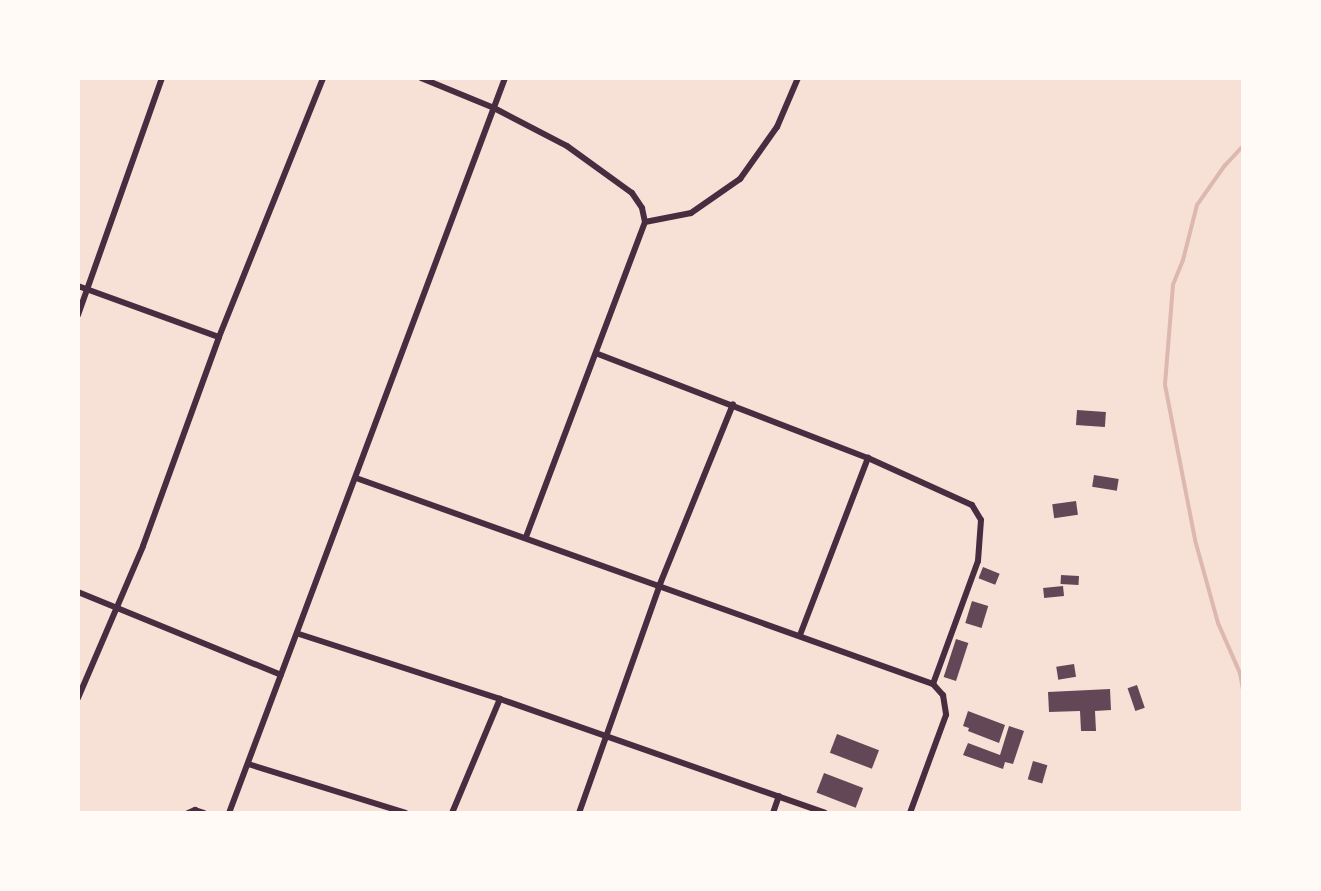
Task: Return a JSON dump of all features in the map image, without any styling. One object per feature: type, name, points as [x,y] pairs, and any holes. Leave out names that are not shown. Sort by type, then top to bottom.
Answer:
[{"type":"street","points":[[78,315],[162,78]]},
{"type":"street","points":[[78,698],[117,606],[219,337],[323,78]]},
{"type":"street","points":[[421,78],[494,108],[567,146],[632,193],[642,208],[645,222],[598,354],[526,537]]},
{"type":"street","points":[[229,813],[299,634],[505,78]]},
{"type":"street","points":[[645,222],[691,213],[740,179],[777,127],[798,78]]},
{"type":"street","points":[[78,286],[219,337]]},
{"type":"street","points":[[598,354],[868,458],[963,499],[979,512],[978,561],[933,684]]},
{"type":"street","points":[[579,813],[660,584],[733,404]]},
{"type":"street","points":[[800,635],[868,458]]},
{"type":"street","points":[[356,478],[933,684],[943,695],[946,715],[910,813]]},
{"type":"street","points":[[78,592],[281,675]]},
{"type":"street","points":[[299,634],[500,699],[825,813]]},
{"type":"street","points":[[452,813],[500,699]]},
{"type":"street","points":[[248,764],[406,813]]},
{"type":"street","points":[[773,813],[779,796]]},
{"type":"street","points":[[188,813],[195,810],[204,813]]},
{"type":"building","points":[[1077,410],[1106,412],[1105,427],[1076,425]]},
{"type":"building","points":[[1094,475],[1119,479],[1117,491],[1092,487]]},
{"type":"building","points":[[1076,501],[1078,515],[1054,518],[1052,504]]},
{"type":"building","points":[[983,567],[1000,574],[995,585],[979,578]]},
{"type":"building","points":[[1061,575],[1079,576],[1079,585],[1061,584]]},
{"type":"building","points":[[1063,586],[1064,596],[1044,598],[1043,588]]},
{"type":"building","points":[[972,601],[988,606],[982,628],[965,623]]},
{"type":"building","points":[[956,639],[968,643],[956,681],[944,677]]},
{"type":"building","points":[[1074,664],[1076,677],[1058,680],[1056,667]]},
{"type":"building","points":[[1137,685],[1145,708],[1135,711],[1128,688]]},
{"type":"building","points":[[1110,689],[1111,710],[1095,711],[1096,731],[1081,731],[1080,711],[1049,712],[1048,692]]},
{"type":"building","points":[[968,711],[1005,725],[999,743],[963,726]]},
{"type":"building","points":[[1009,726],[1024,731],[1013,764],[1005,762],[1003,769],[963,755],[968,743],[1000,755]]},
{"type":"building","points":[[837,734],[879,750],[872,769],[830,753]]},
{"type":"building","points":[[1033,761],[1047,765],[1042,783],[1028,779]]},
{"type":"building","points":[[824,773],[863,788],[856,808],[816,793]]},
{"type":"waterway","points":[[1243,146],[1225,165],[1197,205],[1173,285],[1165,385],[1195,540],[1218,623],[1240,673],[1243,690]]}]
